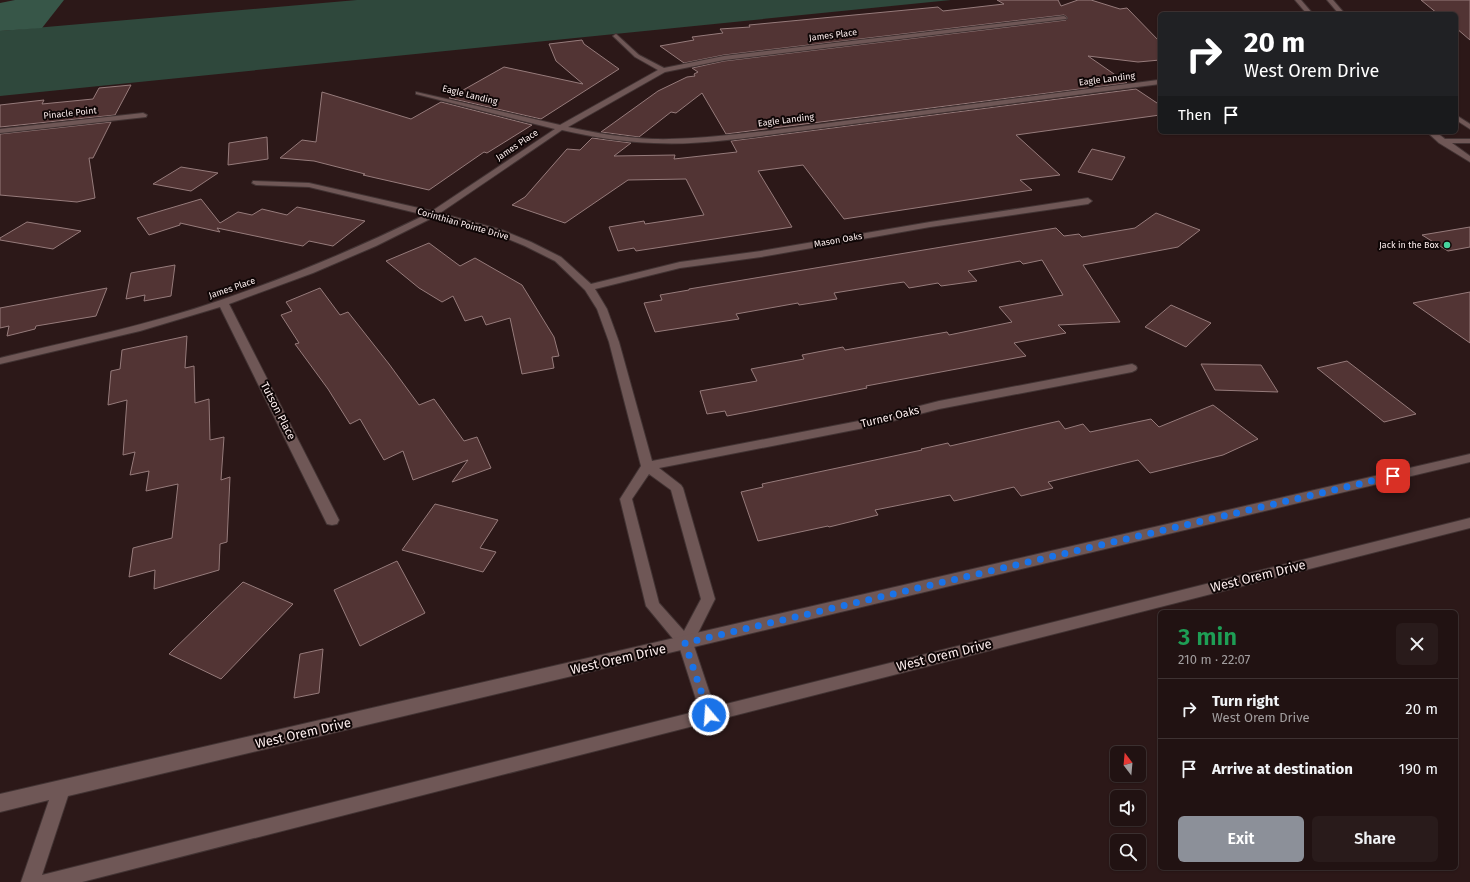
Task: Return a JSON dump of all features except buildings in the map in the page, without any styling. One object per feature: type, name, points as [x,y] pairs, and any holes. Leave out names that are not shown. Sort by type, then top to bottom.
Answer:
[{"type":"street","points":[[1298,0],[1308,12]]},
{"type":"street","points":[[1330,0],[1340,12]]},
{"type":"street","name":"James Place","points":[[0,361],[136,329],[223,303],[310,271],[373,244],[433,214],[561,128],[663,70],[724,58],[1064,18]]},
{"type":"street","points":[[616,36],[637,56],[663,70]]},
{"type":"street","name":"Eagle Landing","points":[[418,92],[561,128],[595,135],[639,140],[711,139],[1158,82]]},
{"type":"street","name":"Pinacle Point","points":[[0,131],[143,115]]},
{"type":"street","points":[[1458,118],[1470,127]]},
{"type":"street","points":[[1433,134],[1470,160]]},
{"type":"street","points":[[1442,141],[1470,141]]},
{"type":"street","name":"Corinthian Pointe Drive","points":[[256,183],[309,185],[433,214],[499,232],[528,244],[558,260],[589,288],[602,309],[614,342],[647,466]]},
{"type":"street","name":"Mason Oaks","points":[[589,288],[680,265],[771,252],[829,241],[1088,201]]},
{"type":"street","name":"Tutson Place","points":[[223,303],[332,520]]},
{"type":"street","name":"Turner Oaks","points":[[647,466],[869,423],[939,405],[1132,368]]},
{"type":"street","name":"West Orem Drive","points":[[0,803],[61,790],[1470,458]]},
{"type":"street","points":[[685,643],[708,599],[676,488],[647,466],[626,499],[653,606],[685,643],[709,715]]},
{"type":"street","name":"West Orem Drive","points":[[46,882],[1470,523]]},
{"type":"street","points":[[30,882],[61,790]]},
{"type":"green space","points":[[15,0],[64,0],[42,28],[0,31],[0,3]]},
{"type":"green space","points":[[357,0],[951,0],[0,96],[0,31]]},
{"type":"place","name":"Jack in the Box","points":[[1447,245]]},
{"type":"route","points":[[709,715],[685,643],[1393,476]]}]
